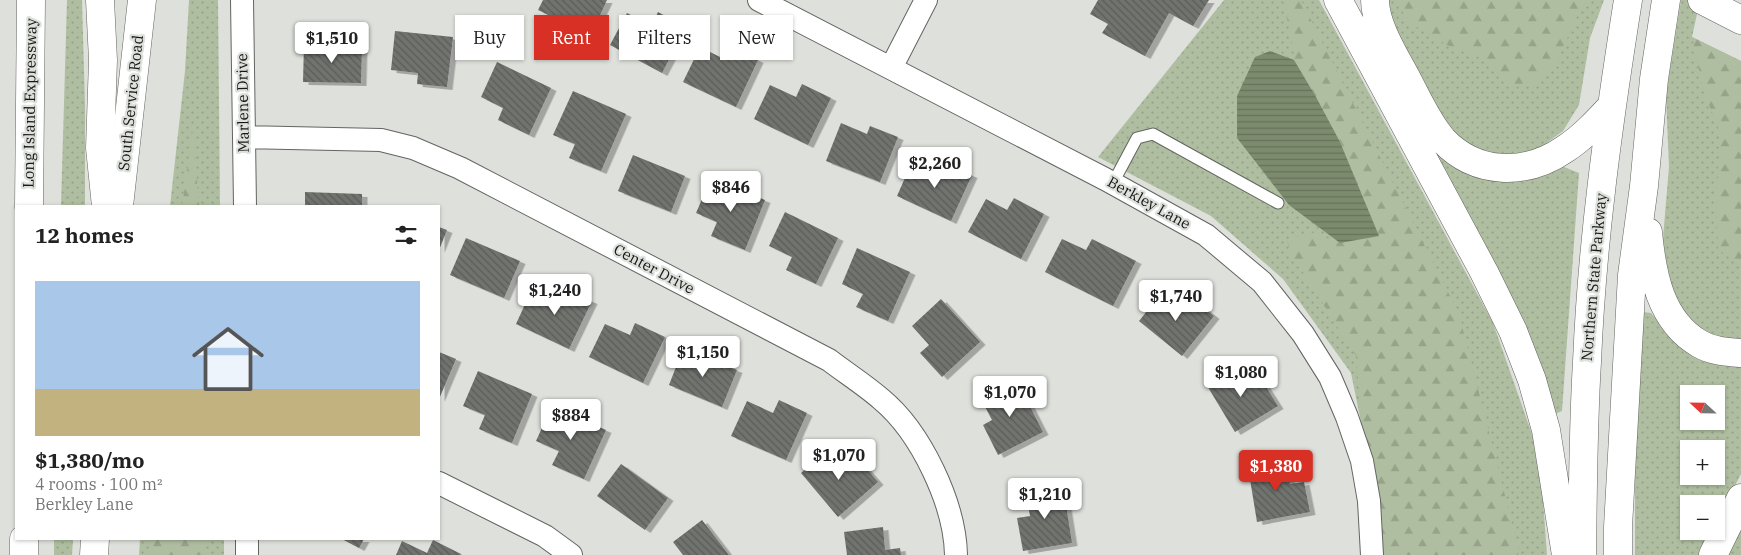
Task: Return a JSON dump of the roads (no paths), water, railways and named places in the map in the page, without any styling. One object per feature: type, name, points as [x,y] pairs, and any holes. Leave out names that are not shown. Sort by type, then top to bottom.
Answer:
[{"type":"main road","name":"Long Island Expressway","points":[[28,205],[31,0]]},
{"type":"main road","points":[[100,0],[103,60],[100,148],[106,205]]},
{"type":"main road","name":"South Service Road","points":[[120,205],[142,0]]},
{"type":"main road","points":[[1338,0],[1484,272],[1513,331],[1532,380],[1546,430],[1566,555]]},
{"type":"main road","points":[[1374,0],[1378,20],[1388,44],[1428,118],[1443,140],[1474,162],[1495,168],[1513,168],[1532,165],[1549,159],[1587,132],[1610,108]]},
{"type":"main road","name":"Northern State Parkway","points":[[1582,555],[1586,361],[1610,108],[1628,0]]},
{"type":"main road","points":[[1618,555],[1632,275],[1644,186],[1654,79],[1666,0]]},
{"type":"main road","points":[[1709,3],[1741,20]]},
{"type":"main road","points":[[1644,186],[1651,266],[1668,313],[1683,330],[1700,344],[1724,352],[1741,353]]},
{"type":"main road","points":[[1713,555],[1741,498]]},
{"type":"main road","points":[[24,540],[24,555]]},
{"type":"main road","points":[[94,555],[95,540]]},
{"type":"street","name":"Marlene Drive","points":[[242,0],[245,205]]},
{"type":"street","name":"Berkley Lane","points":[[760,0],[1113,183],[1206,235],[1262,282],[1303,334],[1330,377],[1347,416],[1362,461],[1369,501],[1372,555]]},
{"type":"street","points":[[891,68],[926,0]]},
{"type":"street","name":"Center Drive","points":[[244,137],[381,140],[412,148],[460,168],[828,360],[882,400],[903,422],[924,454],[946,499],[956,540],[956,555]]},
{"type":"street","points":[[440,483],[545,536],[571,555]]},
{"type":"street","points":[[247,540],[247,555]]},
{"type":"lane","points":[[1113,183],[1137,138],[1153,134],[1278,203]]}]
